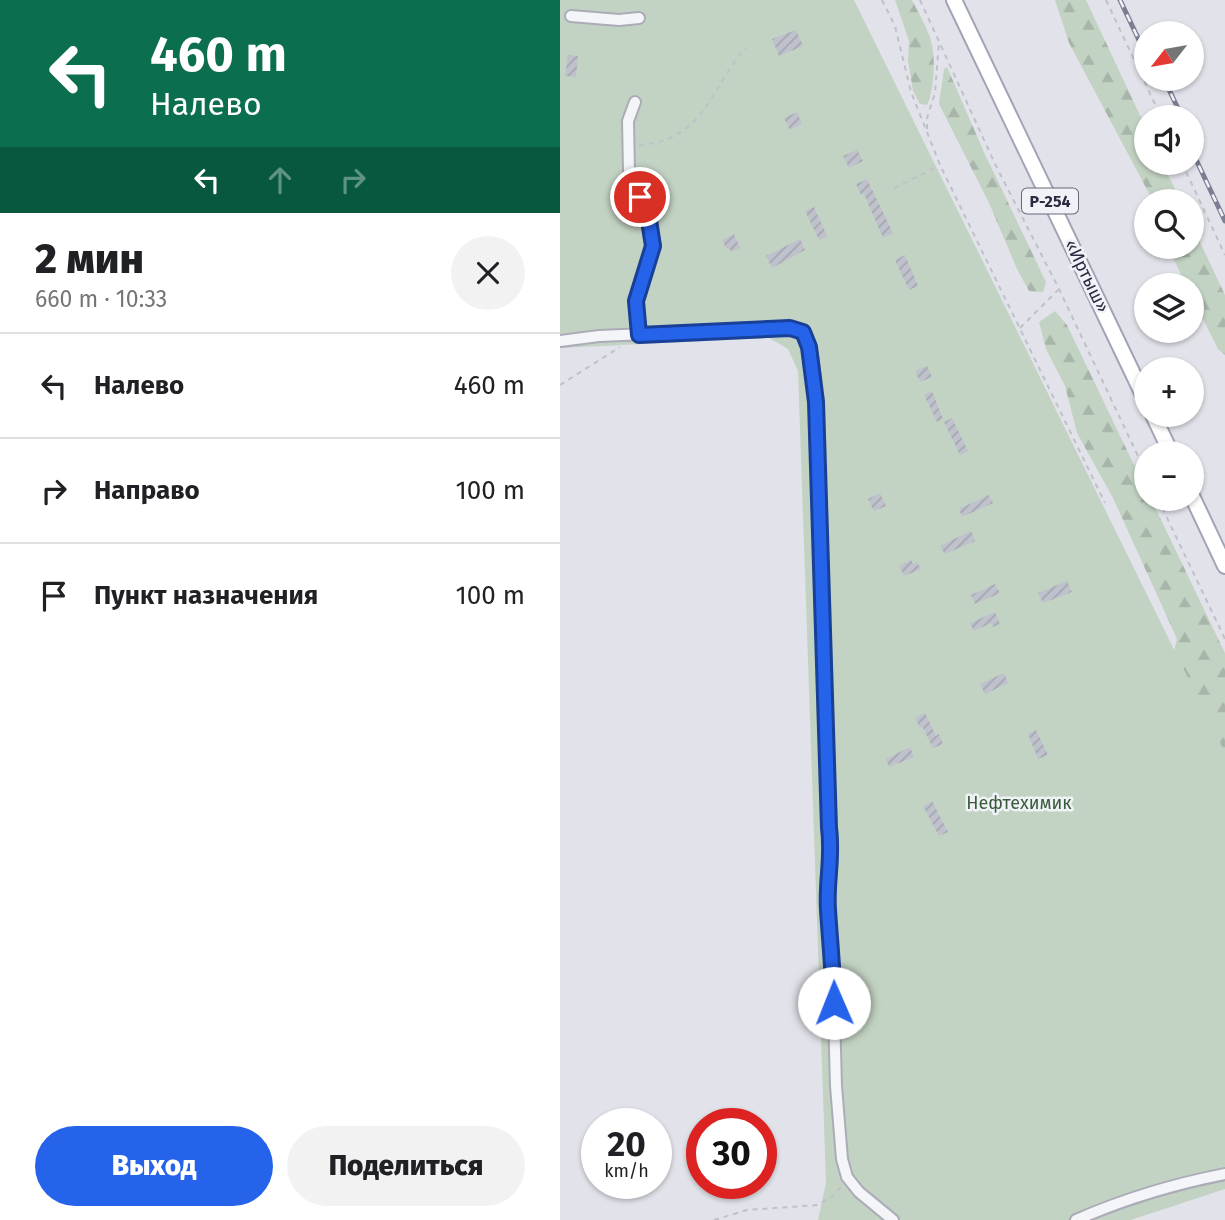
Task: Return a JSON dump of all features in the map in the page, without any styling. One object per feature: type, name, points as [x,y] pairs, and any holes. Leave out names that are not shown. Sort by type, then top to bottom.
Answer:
[{"type":"main road","name":"«Иртыш»","points":[[954,0],[1134,376]]},
{"type":"main road","points":[[1199,511],[1225,566]]},
{"type":"street","points":[[571,16],[619,20],[639,18]]},
{"type":"street","points":[[635,102],[628,121],[629,171],[648,214],[653,239],[650,259],[636,301],[639,335]]},
{"type":"street","points":[[560,341],[790,328],[803,332],[809,347],[816,402],[829,828],[832,852],[828,908],[832,941],[836,1086],[842,1159],[847,1177],[859,1192],[893,1220]]},
{"type":"street","points":[[1076,1220],[1186,1181],[1225,1174]]},
{"type":"path","points":[[882,0],[895,26],[911,92],[940,165],[1105,503]]},
{"type":"path","points":[[920,0],[996,166],[1059,289],[1134,448]]},
{"type":"path","points":[[1106,0],[1155,105]]},
{"type":"path","points":[[927,130],[926,118],[935,93],[939,40]]},
{"type":"path","points":[[628,151],[644,144],[669,139],[704,113],[738,56],[746,48]]},
{"type":"path","points":[[894,188],[940,165]]},
{"type":"path","points":[[1188,175],[1225,255]]},
{"type":"path","points":[[1020,328],[1059,289]]},
{"type":"path","points":[[560,385],[639,335]]},
{"type":"path","points":[[1164,511],[1225,639]]},
{"type":"path","points":[[714,1220],[747,1210],[818,1205],[833,1196],[847,1177]]},
{"type":"green space","name":"Нефтехимик","points":[[560,0],[854,0],[1225,753],[1225,1189],[1131,1220],[818,1220],[826,1183],[798,371],[788,349],[769,338],[560,348]]},
{"type":"green space","points":[[895,0],[912,0],[930,37],[934,71],[927,105],[920,104],[913,91],[908,61],[909,41]]},
{"type":"green space","points":[[1055,0],[1086,0],[1135,105],[1134,165],[1069,43]]},
{"type":"green space","points":[[947,67],[1046,282],[1043,292],[1029,291],[989,203],[939,104],[944,69]]},
{"type":"green space","points":[[1139,175],[1168,175],[1175,189],[1147,189]]},
{"type":"green space","points":[[1204,250],[1225,295],[1225,355],[1218,349],[1204,321],[1204,273],[1180,273],[1174,259],[1204,259]]},
{"type":"green space","points":[[1055,311],[1067,325],[1134,465],[1134,511],[1157,511],[1225,653],[1225,813],[1172,659],[1177,639],[1113,498],[1077,433],[1065,386],[1046,349],[1039,322]]},
{"type":"building","points":[[796,30],[803,46],[779,56],[772,39]]},
{"type":"building","points":[[568,55],[578,56],[576,77],[565,76]]},
{"type":"building","points":[[797,112],[802,124],[790,130],[784,118]]},
{"type":"building","points":[[857,150],[863,161],[849,168],[843,156]]},
{"type":"building","points":[[867,179],[893,233],[883,238],[864,194],[861,195],[856,184]]},
{"type":"building","points":[[814,207],[827,236],[819,240],[805,211]]},
{"type":"building","points":[[734,234],[740,248],[731,252],[722,240]]},
{"type":"building","points":[[800,239],[805,250],[772,268],[766,256]]},
{"type":"building","points":[[905,255],[918,286],[909,290],[895,260]]},
{"type":"building","points":[[927,366],[932,377],[920,382],[915,371]]},
{"type":"building","points":[[932,391],[943,419],[937,422],[924,395]]},
{"type":"building","points":[[952,418],[968,451],[960,455],[944,422]]},
{"type":"building","points":[[880,493],[886,506],[874,511],[868,499]]},
{"type":"building","points":[[989,495],[993,503],[962,517],[959,509]]},
{"type":"building","points":[[971,531],[975,541],[945,554],[940,546]]},
{"type":"building","points":[[911,560],[913,564],[917,562],[921,569],[904,576],[899,566]]},
{"type":"building","points":[[1067,581],[1072,592],[1043,603],[1038,593]]},
{"type":"building","points":[[995,584],[1000,593],[975,604],[971,595]]},
{"type":"building","points":[[995,612],[1000,624],[993,627],[991,623],[974,631],[970,623]]},
{"type":"building","points":[[1004,673],[1008,683],[985,694],[980,684]]},
{"type":"building","points":[[925,713],[943,744],[933,748],[915,718]]},
{"type":"building","points":[[1036,730],[1048,755],[1038,759],[1028,734]]},
{"type":"building","points":[[910,747],[914,757],[889,767],[886,759]]},
{"type":"building","points":[[932,801],[948,832],[939,836],[923,806]]},
{"type":"railway","points":[[1120,0],[1134,30]]},
{"type":"railway","points":[[1170,91],[1176,105]]},
{"type":"railway","points":[[1203,175],[1225,221]]},
{"type":"route","points":[[640,197],[648,214],[653,246],[636,301],[639,335],[790,328],[803,332],[809,347],[816,402],[817,501],[832,852],[828,908],[834,1003]]}]
